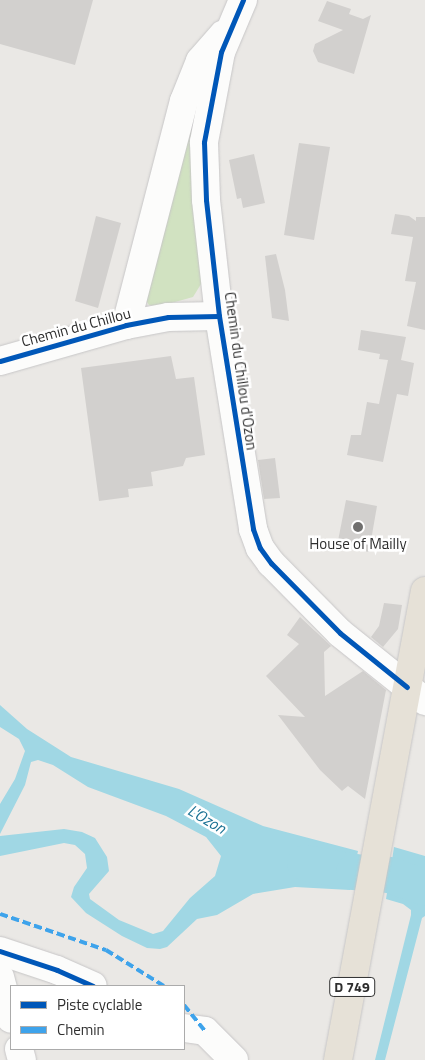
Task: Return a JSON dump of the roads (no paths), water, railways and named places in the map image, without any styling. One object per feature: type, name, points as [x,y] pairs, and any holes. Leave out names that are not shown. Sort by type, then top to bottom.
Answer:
[{"type":"main road","name":"D 749","points":[[338,1060],[382,825],[416,694],[425,591]]},
{"type":"street","name":"Chemin du Chillou d'Ozon","points":[[243,0],[210,98],[204,142],[206,200],[219,316],[248,506],[260,548],[340,633],[416,694]]},
{"type":"street","points":[[126,325],[184,101],[200,61],[233,25]]},
{"type":"street","name":"Chemin du Chillou","points":[[0,361],[126,325],[168,317],[219,316]]},
{"type":"street","points":[[0,951],[48,967],[91,985]]},
{"type":"street","points":[[0,977],[10,1015]]},
{"type":"street","points":[[185,1028],[205,1031],[234,1060]]},
{"type":"water","points":[[0,705],[27,729],[71,757],[179,789],[263,826],[358,851],[350,890],[295,887],[253,894],[217,915],[197,919],[167,947],[160,949],[147,948],[122,936],[86,913],[71,897],[74,887],[87,868],[85,854],[75,845],[64,843],[0,856],[0,836],[64,829],[82,832],[95,838],[107,857],[109,871],[89,894],[90,899],[119,920],[153,934],[163,931],[190,898],[215,876],[221,856],[206,837],[166,816],[88,787],[53,765],[38,760],[31,762],[25,785],[0,834],[0,804],[15,779],[25,751],[19,739],[0,727]]},
{"type":"water","points":[[394,847],[425,856],[425,916],[422,918],[385,1060],[375,1060],[411,915],[411,910],[403,904],[386,899]]},
{"type":"waterway","name":"L'Ozon","points":[[305,863],[354,872],[390,875],[425,888]]},
{"type":"place","name":"House of Mailly","points":[[358,527]]}]
